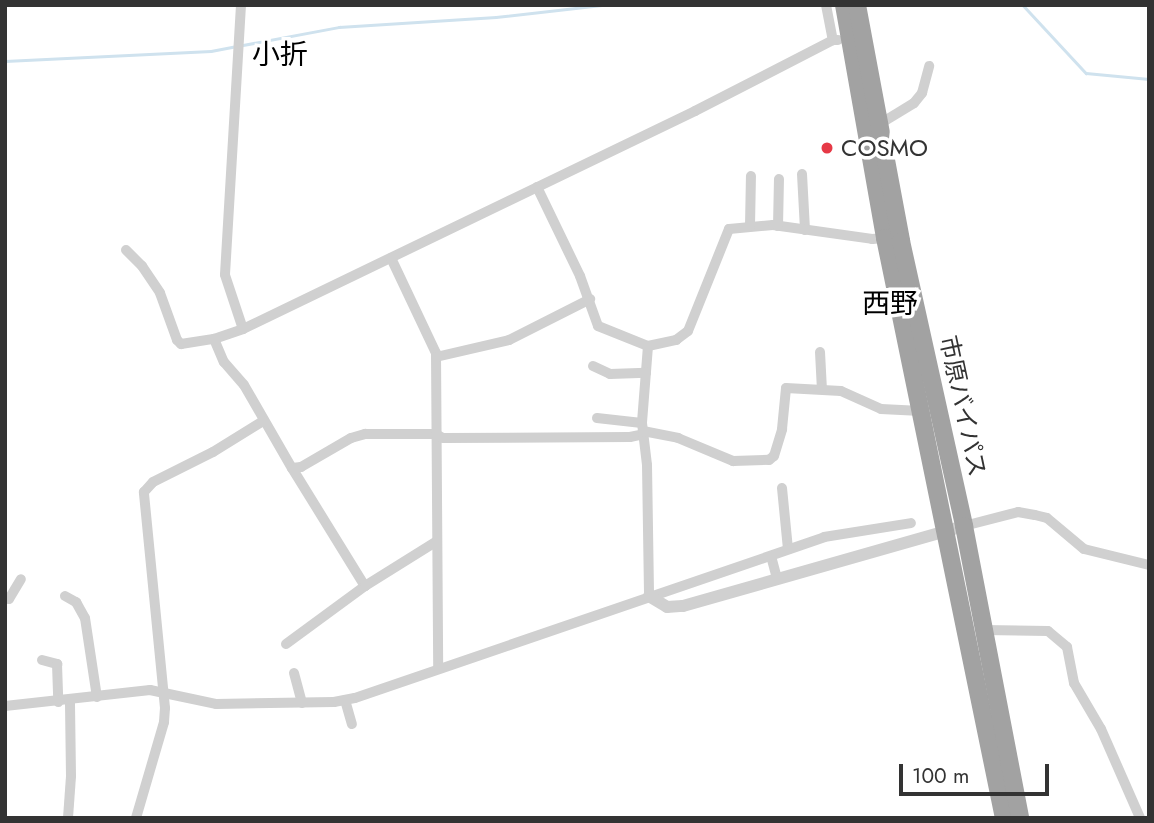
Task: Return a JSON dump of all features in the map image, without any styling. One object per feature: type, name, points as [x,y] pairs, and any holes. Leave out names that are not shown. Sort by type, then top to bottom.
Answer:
[{"type":"highway","name":"市原バイパス","points":[[844,5],[841,40],[921,411],[983,630],[1020,818]]},
{"type":"highway","name":"市原バイパス","points":[[857,5],[955,529],[1004,818]]},
{"type":"street","points":[[241,5],[225,275],[243,329]]},
{"type":"street","points":[[127,250],[142,266],[160,293],[177,340],[181,344],[214,339],[243,329],[841,40],[827,5]]},
{"type":"street","points":[[878,125],[914,103],[922,93],[929,66]]},
{"type":"street","points":[[802,174],[805,230]]},
{"type":"street","points":[[750,226],[751,176]]},
{"type":"street","points":[[778,226],[779,179]]},
{"type":"street","points":[[537,187],[590,299],[598,326],[603,331],[636,339],[648,346],[676,340],[688,331],[726,233],[733,228],[778,226],[872,239],[885,238]]},
{"type":"street","points":[[391,258],[436,357],[438,669]]},
{"type":"street","points":[[436,357],[509,340],[590,299]]},
{"type":"street","points":[[214,339],[216,349],[244,385],[263,421],[365,586]]},
{"type":"street","points":[[648,346],[643,430],[649,596]]},
{"type":"street","points":[[820,352],[822,388]]},
{"type":"street","points":[[593,366],[610,374],[646,373]]},
{"type":"street","points":[[597,418],[678,438],[733,461],[769,460],[774,456],[782,429],[786,388],[822,388],[852,394],[881,409],[921,411]]},
{"type":"street","points":[[136,818],[164,722],[164,692],[144,492],[153,482],[213,452],[263,421]]},
{"type":"street","points":[[292,468],[300,467],[357,435],[630,438],[643,430]]},
{"type":"street","points":[[782,488],[788,549]]},
{"type":"street","points":[[649,596],[667,607],[683,606],[1018,512],[1047,518],[1084,548],[1149,565]]},
{"type":"street","points":[[5,706],[149,690],[216,704],[345,700],[788,549],[843,533],[911,523]]},
{"type":"street","points":[[286,644],[365,586],[437,541]]},
{"type":"street","points":[[771,555],[777,579]]},
{"type":"street","points":[[5,598],[9,599],[21,579]]},
{"type":"street","points":[[65,596],[76,602],[85,618],[97,697]]},
{"type":"street","points":[[983,630],[1048,631],[1067,647],[1074,683],[1101,729],[1140,818]]},
{"type":"street","points":[[42,660],[57,664],[64,701],[72,776],[68,818]]},
{"type":"street","points":[[294,673],[302,703]]},
{"type":"street","points":[[345,700],[352,724]]},
{"type":"waterway","points":[[243,45],[339,27],[496,17],[601,5]]},
{"type":"waterway","points":[[1023,5],[1086,73],[1149,79]]},
{"type":"waterway","points":[[5,61],[211,51],[237,46]]},
{"type":"place","name":"COSMO","points":[[827,148]]},
{"type":"district","name":"小折","points":[[280,55]]},
{"type":"district","name":"西野","points":[[890,304]]}]
